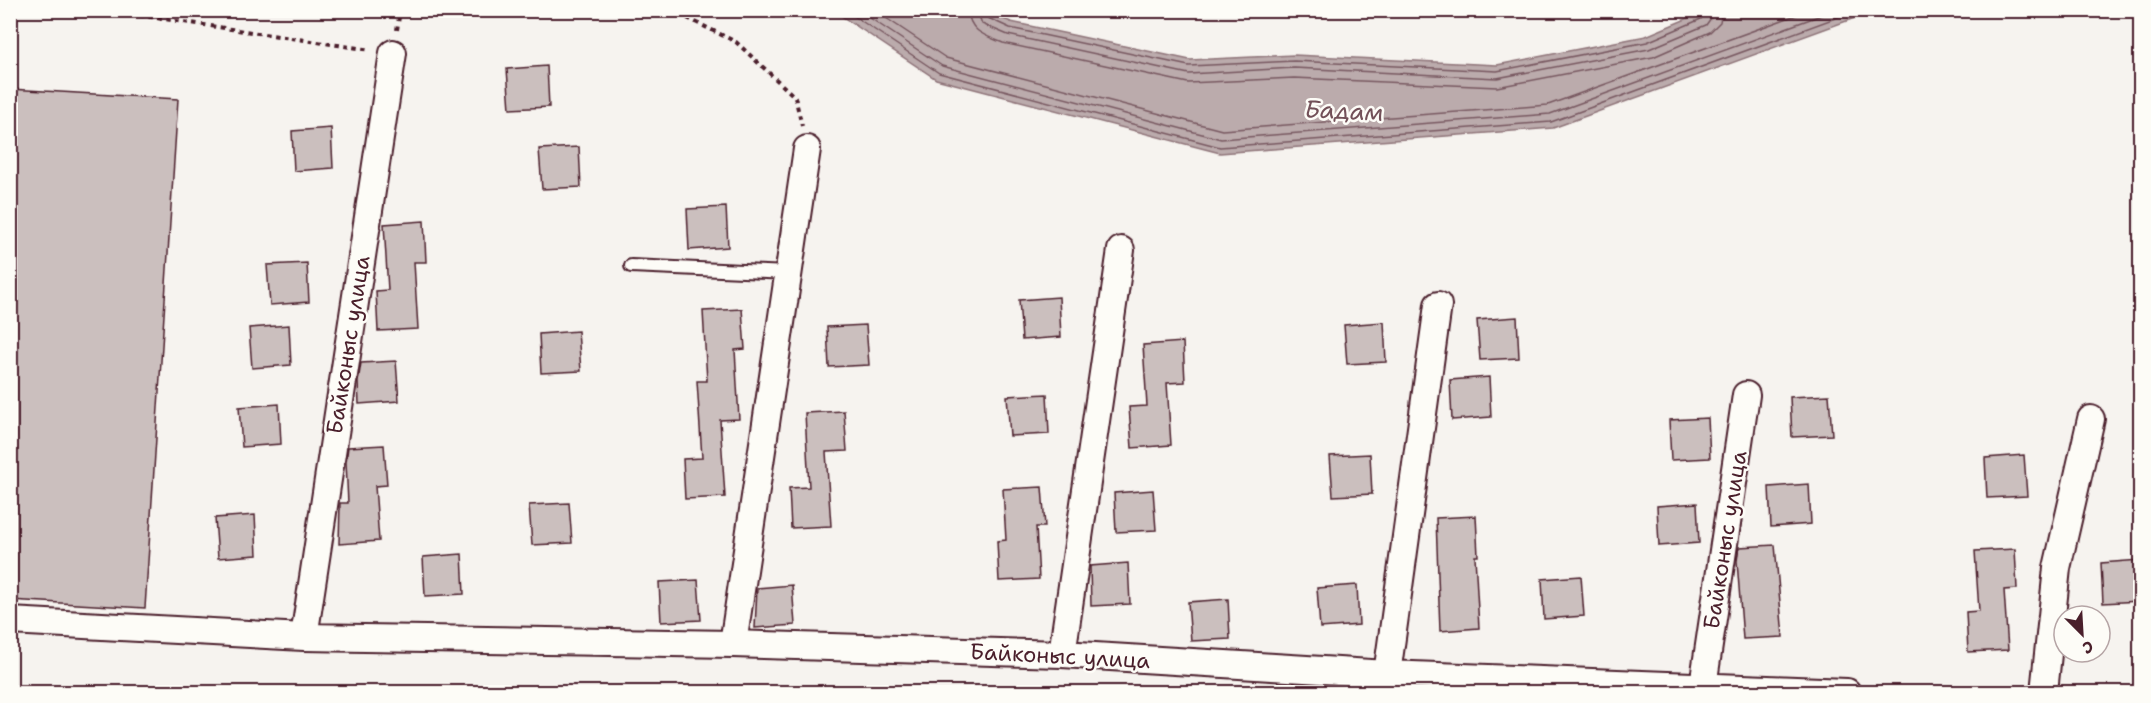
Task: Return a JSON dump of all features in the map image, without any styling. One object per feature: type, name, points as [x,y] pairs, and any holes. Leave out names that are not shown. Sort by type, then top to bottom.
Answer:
[{"type":"street","name":"Байконыс улица","points":[[304,637],[393,53]]},
{"type":"street","points":[[733,644],[807,149]]},
{"type":"street","points":[[1062,654],[1121,250]]},
{"type":"street","points":[[1387,674],[1438,305]]},
{"type":"street","name":"Байконыс улица","points":[[1703,686],[1746,395]]},
{"type":"street","points":[[2044,693],[2057,568],[2091,419]]},
{"type":"street","name":"Байконыс улица","points":[[10,621],[304,637],[733,644],[1062,654],[1387,674],[1847,693]]},
{"type":"lane","points":[[631,266],[788,273]]},
{"type":"path","points":[[104,10],[393,53],[400,10]]},
{"type":"path","points":[[672,10],[736,42],[795,97],[807,149]]},
{"type":"water","name":"Бадам","points":[[834,11],[984,11],[1011,22],[1190,60],[1294,55],[1497,65],[1646,36],[1705,11],[1874,11],[1553,128],[1220,153],[936,79]]},
{"type":"building","points":[[547,66],[549,107],[510,109],[507,69]]},
{"type":"building","points":[[10,89],[178,99],[145,608],[10,600]]},
{"type":"building","points":[[331,128],[333,168],[294,171],[292,131]]},
{"type":"building","points":[[579,147],[581,187],[542,189],[539,149]]},
{"type":"building","points":[[726,207],[728,247],[689,250],[687,209]]},
{"type":"building","points":[[424,221],[426,262],[414,262],[418,329],[378,331],[376,291],[388,290],[384,224]]},
{"type":"building","points":[[307,263],[309,302],[270,305],[267,265]]},
{"type":"building","points":[[1059,297],[1061,337],[1022,340],[1019,300]]},
{"type":"building","points":[[742,309],[745,349],[735,350],[739,419],[720,420],[725,497],[685,499],[683,459],[702,458],[697,381],[707,381],[703,311]]},
{"type":"building","points":[[1517,317],[1519,358],[1480,360],[1477,320]]},
{"type":"building","points":[[1384,322],[1386,362],[1347,364],[1344,325]]},
{"type":"building","points":[[289,325],[291,365],[252,368],[249,328]]},
{"type":"building","points":[[866,325],[869,365],[829,367],[827,327]]},
{"type":"building","points":[[578,331],[581,371],[541,373],[539,334]]},
{"type":"building","points":[[1183,342],[1185,382],[1167,383],[1171,445],[1132,448],[1129,407],[1147,406],[1143,345]]},
{"type":"building","points":[[396,361],[399,401],[359,404],[358,382],[361,363]]},
{"type":"building","points":[[1489,377],[1491,417],[1452,420],[1450,380]]},
{"type":"building","points":[[1047,394],[1049,434],[1010,436],[1007,396]]},
{"type":"building","points":[[1829,395],[1832,435],[1792,437],[1790,397]]},
{"type":"building","points":[[279,404],[281,444],[242,447],[239,407]]},
{"type":"building","points":[[844,411],[847,451],[826,452],[831,526],[791,528],[789,488],[809,487],[805,413]]},
{"type":"building","points":[[1708,418],[1710,458],[1671,460],[1669,420]]},
{"type":"building","points":[[384,445],[387,485],[375,486],[379,541],[339,544],[340,503],[348,503],[346,462],[348,447]]},
{"type":"building","points":[[1370,454],[1372,494],[1333,496],[1330,456]]},
{"type":"building","points":[[2024,455],[2027,496],[1987,498],[1985,458]]},
{"type":"building","points":[[1809,484],[1811,524],[1771,527],[1769,487]]},
{"type":"building","points":[[1042,487],[1045,527],[1036,527],[1039,579],[999,581],[997,541],[1006,540],[1003,489]]},
{"type":"building","points":[[1153,490],[1156,530],[1116,532],[1114,493]]},
{"type":"building","points":[[569,503],[572,543],[532,545],[529,505]]},
{"type":"building","points":[[1697,503],[1699,543],[1659,546],[1657,506]]},
{"type":"building","points":[[255,515],[257,555],[218,558],[215,518]]},
{"type":"building","points":[[1476,516],[1478,556],[1475,556],[1479,628],[1440,631],[1436,518]]},
{"type":"building","points":[[1775,545],[1783,637],[1743,639],[1737,561],[1739,547]]},
{"type":"building","points":[[2015,549],[2017,589],[2004,590],[2008,650],[1968,652],[1966,612],[1979,611],[1975,551]]},
{"type":"building","points":[[462,554],[464,594],[425,596],[423,557]]},
{"type":"building","points":[[2140,560],[2140,601],[2103,603],[2101,563]]},
{"type":"building","points":[[1128,563],[1130,604],[1091,606],[1090,566]]},
{"type":"building","points":[[1581,576],[1584,616],[1544,619],[1542,579]]},
{"type":"building","points":[[698,580],[701,620],[661,622],[659,582]]},
{"type":"building","points":[[792,585],[795,625],[755,628],[757,588]]},
{"type":"building","points":[[1357,585],[1359,625],[1320,628],[1317,588]]},
{"type":"building","points":[[1228,599],[1230,639],[1191,641],[1188,602]]}]
